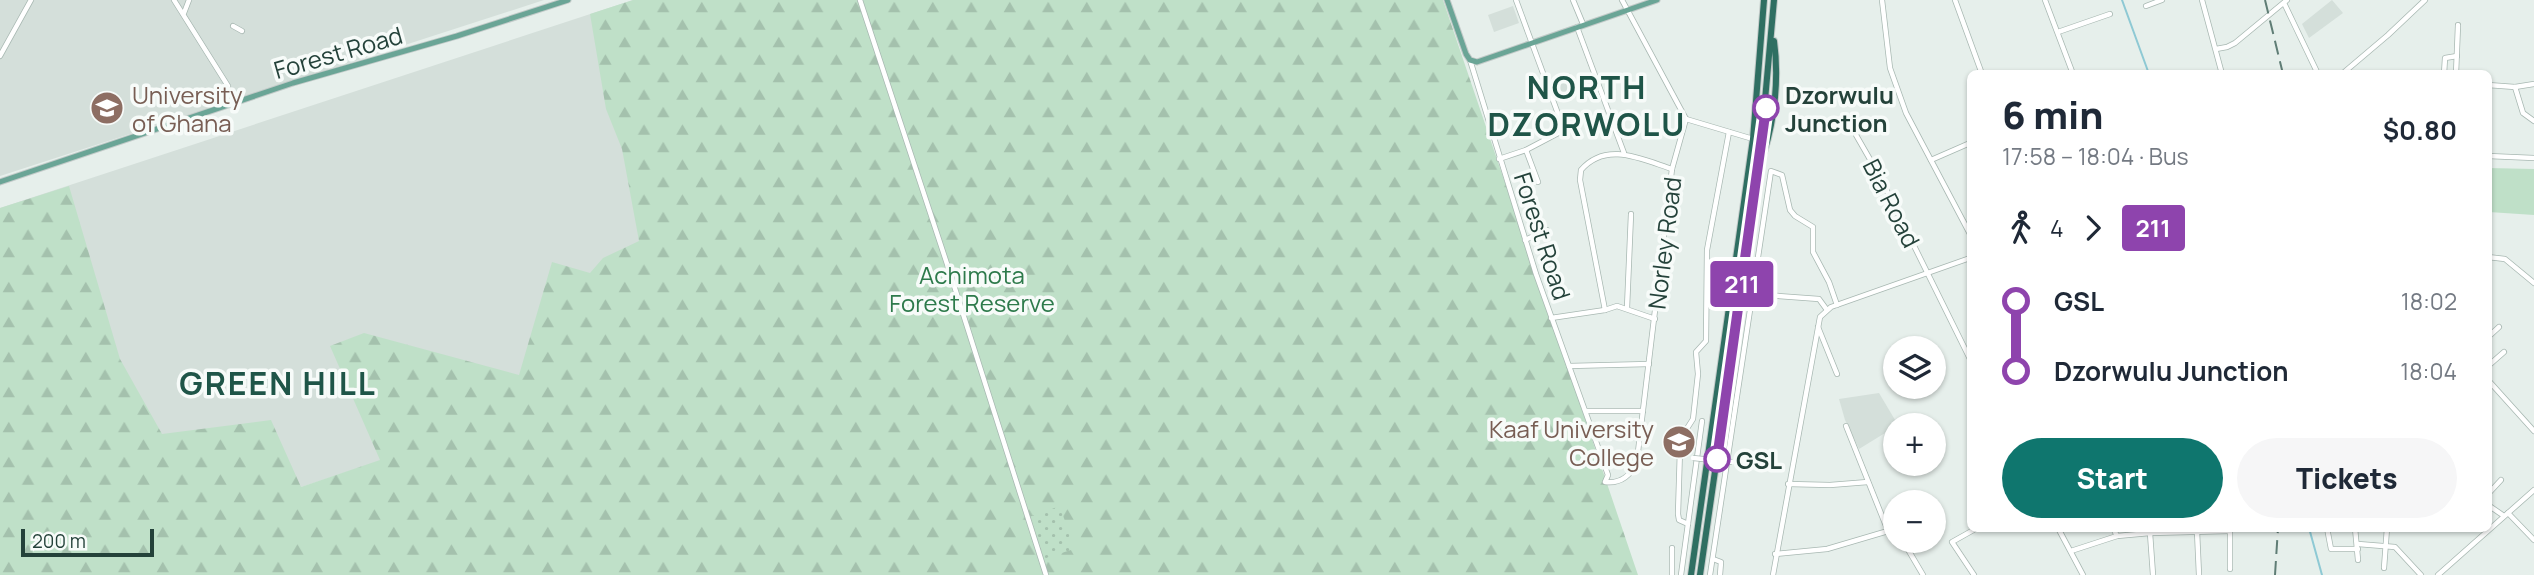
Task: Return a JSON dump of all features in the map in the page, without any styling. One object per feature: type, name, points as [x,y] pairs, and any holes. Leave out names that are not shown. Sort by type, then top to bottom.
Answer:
[{"type":"highway","points":[[1691,575],[1753,139],[1764,0]]},
{"type":"highway","points":[[1700,575],[1759,167],[1769,139],[1776,60],[1772,30],[1775,0]]},
{"type":"main road","name":"Forest Road","points":[[0,182],[281,86],[432,44],[568,0]]},
{"type":"main road","name":"Forest Road","points":[[1447,0],[1470,60]]},
{"type":"main road","points":[[1470,60],[1482,61],[1657,0]]},
{"type":"street","points":[[0,56],[31,0]]},
{"type":"street","points":[[174,0],[228,86]]},
{"type":"street","points":[[184,14],[189,0]]},
{"type":"street","points":[[860,0],[1046,575]]},
{"type":"street","points":[[1499,159],[1526,150],[1564,131],[1516,0]]},
{"type":"street","points":[[1573,0],[1624,153]]},
{"type":"street","points":[[1622,0],[1686,119],[1753,139]]},
{"type":"street","points":[[1888,0],[1882,1],[1891,72],[1906,113],[1967,228]]},
{"type":"street","points":[[1955,0],[1981,70]]},
{"type":"street","points":[[2045,0],[2072,70]]},
{"type":"street","points":[[2146,6],[2162,0]]},
{"type":"street","points":[[2202,0],[2221,70]]},
{"type":"street","points":[[2346,70],[2425,0]]},
{"type":"street","points":[[2216,48],[2235,43],[2286,2],[2316,70]]},
{"type":"street","points":[[2058,32],[2110,14]]},
{"type":"street","points":[[2456,70],[2458,25]]},
{"type":"street","points":[[233,26],[242,31]]},
{"type":"street","points":[[2444,70],[2445,58],[2457,56]]},
{"type":"street","name":"Forest Road","points":[[1470,60],[1525,240],[1608,475],[1605,482]]},
{"type":"street","points":[[2492,85],[2515,87],[2534,83]]},
{"type":"street","points":[[2515,87],[2523,114],[2534,121]]},
{"type":"street","name":"Norley Road","points":[[1605,482],[1620,481],[1635,466],[1672,169],[1686,119]]},
{"type":"street","points":[[1689,524],[1679,520],[1678,514],[1680,449],[1693,419],[1698,374],[1696,356],[1705,344],[1707,250],[1729,132]]},
{"type":"street","name":"Bia Road","points":[[1856,135],[1879,174],[1967,353]]},
{"type":"street","points":[[1931,160],[1967,144]]},
{"type":"street","points":[[1526,150],[1538,181]]},
{"type":"street","points":[[1605,310],[1580,180],[1581,170],[1588,162],[1605,154],[1624,153],[1672,169]]},
{"type":"street","points":[[2492,156],[2534,158]]},
{"type":"street","points":[[1710,575],[1728,476],[1771,172],[1782,175],[1790,209],[1795,216],[1813,227],[1813,252],[1829,282],[1837,305]]},
{"type":"street","points":[[1627,308],[1631,214]]},
{"type":"street","points":[[1525,240],[1547,230]]},
{"type":"street","points":[[2492,257],[2505,259],[2534,283]]},
{"type":"street","points":[[1773,575],[1820,317],[1837,305],[1967,259]]},
{"type":"street","points":[[1766,295],[1819,299],[1827,310]]},
{"type":"street","points":[[1551,317],[1617,306],[1655,320]]},
{"type":"street","points":[[1817,325],[1837,374]]},
{"type":"street","points":[[2492,333],[2499,327]]},
{"type":"street","points":[[2492,362],[2504,352]]},
{"type":"street","points":[[1569,366],[1649,364]]},
{"type":"street","points":[[2492,384],[2534,431]]},
{"type":"street","points":[[1586,411],[1643,411]]},
{"type":"street","points":[[1693,419],[1713,423]]},
{"type":"street","points":[[1681,575],[1702,421]]},
{"type":"street","points":[[1846,426],[1883,519]]},
{"type":"street","points":[[1693,458],[1732,462]]},
{"type":"street","points":[[2492,490],[2501,480]]},
{"type":"street","points":[[1788,484],[1868,482]]},
{"type":"street","points":[[2492,527],[2534,490]]},
{"type":"street","points":[[2492,507],[2506,515],[2534,540]]},
{"type":"street","points":[[1775,554],[1827,549],[1883,532]]},
{"type":"street","points":[[1970,532],[1952,542],[1974,575]]},
{"type":"street","points":[[2061,532],[2083,575]]},
{"type":"street","points":[[2115,532],[2117,537]]},
{"type":"street","points":[[2071,551],[2117,537],[2160,532]]},
{"type":"street","points":[[2197,532],[2199,575]]},
{"type":"street","points":[[2230,532],[2230,569]]},
{"type":"street","points":[[2328,532],[2331,549],[2386,545],[2397,549],[2421,575]]},
{"type":"street","points":[[2355,532],[2358,559]]},
{"type":"street","points":[[2384,568],[2387,532]]},
{"type":"street","points":[[2438,575],[2487,532]]},
{"type":"street","points":[[2150,533],[2152,575]]},
{"type":"street","points":[[1672,548],[1672,575]]},
{"type":"street","points":[[1910,553],[1921,573],[1912,575]]},
{"type":"street","points":[[1713,559],[1721,562],[1720,575]]},
{"type":"shaded area","name":"University of Ghana","points":[[0,0],[544,0],[0,176]]},
{"type":"shaded area","points":[[633,0],[777,329],[36,575],[0,575],[0,208]]},
{"type":"shaded area","points":[[2332,0],[2343,13],[2309,38],[2302,24]]},
{"type":"shaded area","points":[[1513,6],[1519,23],[1494,32],[1488,15]]},
{"type":"shaded area","points":[[1570,73],[1577,94],[1558,101],[1550,81]]},
{"type":"shaded area","points":[[1879,393],[1891,413],[1883,413],[1883,434],[1859,449],[1845,420],[1839,399]]},
{"type":"green space","name":"Achimota Forest Reserve","points":[[633,0],[1443,0],[1638,575],[0,575],[0,208],[69,186],[120,359],[162,434],[271,420],[301,487],[380,460],[330,346],[364,333],[519,375],[552,262],[590,273],[603,258],[639,241],[622,149],[606,109],[590,14]]},
{"type":"green space","points":[[2492,168],[2534,169],[2534,215],[2492,212]]},
{"type":"green space","points":[[1060,506],[1074,549],[1043,559],[1029,517]]},
{"type":"waterway","points":[[2122,0],[2148,70]]},
{"type":"waterway","points":[[2310,532],[2322,575]]},
{"type":"railway","points":[[2265,0],[2282,70]]},
{"type":"railway","points":[[2275,575],[2278,532]]},
{"type":"bus line","name":"211","points":[[1717,459],[1766,108]]},
{"type":"place","name":"University of Ghana","points":[[107,108]]},
{"type":"place","name":"Dzorwulu Junction","points":[[1766,108]]},
{"type":"place","name":"Kaaf University College","points":[[1679,442]]},
{"type":"place","name":"GSL","points":[[1717,459]]},
{"type":"district","name":"NORTH DZORWOLU","points":[[1587,106]]},
{"type":"district","name":"GREEN HILL","points":[[278,383]]}]
